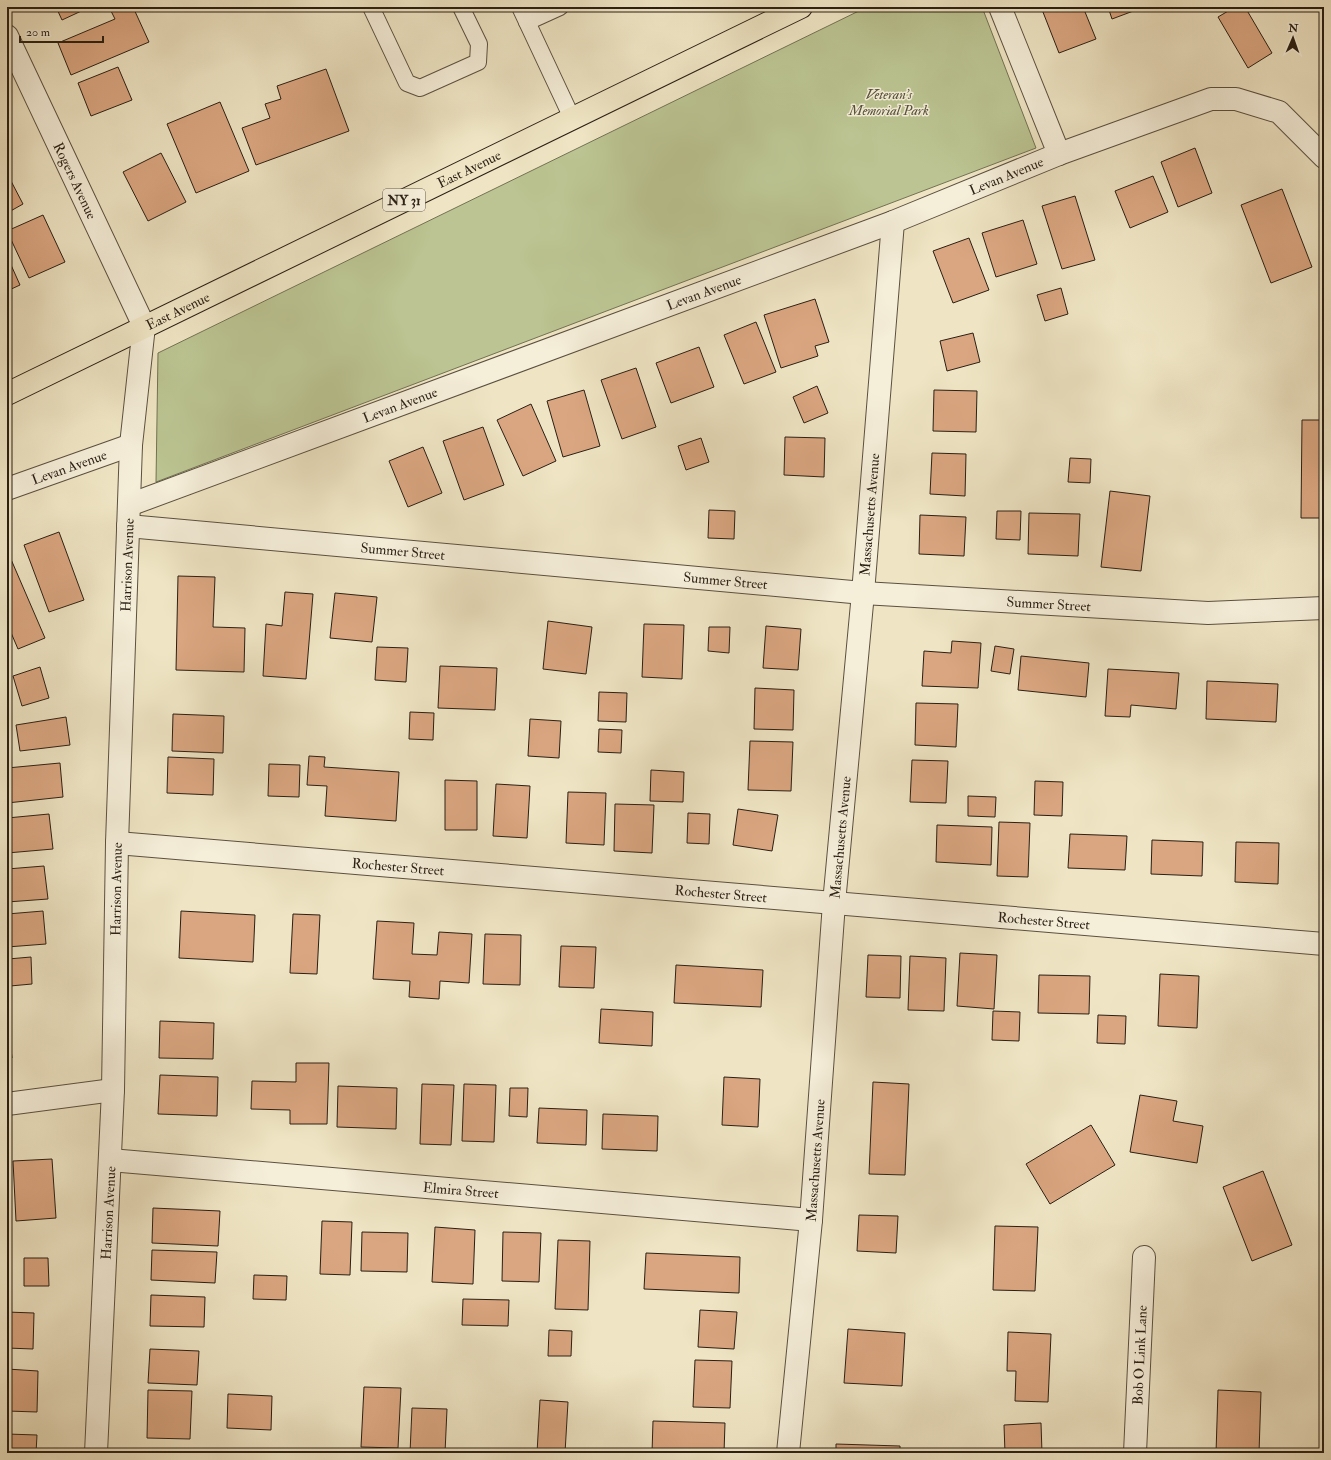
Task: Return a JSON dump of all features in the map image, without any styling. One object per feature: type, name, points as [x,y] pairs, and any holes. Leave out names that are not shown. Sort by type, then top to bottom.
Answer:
[{"type":"highway","name":"East Avenue","points":[[7,394],[801,7]]},
{"type":"street","points":[[1000,7],[1059,154]]},
{"type":"street","name":"Rogers Avenue","points":[[7,36],[144,326]]},
{"type":"street","name":"Levan Avenue","points":[[129,515],[893,222],[1059,154],[1211,99],[1236,99],[1279,112],[1324,157]]},
{"type":"street","name":"Massachusetts Avenue","points":[[788,1453],[811,1220],[834,903],[863,593],[893,222]]},
{"type":"street","name":"Harrison Avenue","points":[[96,1453],[113,1090],[117,843],[131,445],[144,326]]},
{"type":"street","name":"Levan Avenue","points":[[7,489],[131,445]]},
{"type":"street","name":"Summer Street","points":[[129,515],[863,593],[1208,613],[1324,608]]},
{"type":"street","name":"Rochester Street","points":[[117,843],[1324,944]]},
{"type":"street","points":[[7,1104],[113,1090]]},
{"type":"street","name":"Elmira Street","points":[[110,1160],[811,1220]]},
{"type":"street","name":"Bob O Link Lane","points":[[1135,1453],[1144,1257]]},
{"type":"lane","points":[[371,7],[407,83],[420,88],[478,62],[479,44],[461,7]]},
{"type":"lane","points":[[520,7],[572,118]]},
{"type":"lane","points":[[528,22],[560,7]]},
{"type":"green space","name":"Veteran's Memorial Park","points":[[867,7],[982,7],[1036,148],[156,482],[158,353]]},
{"type":"building","points":[[56,7],[90,7],[62,20]]},
{"type":"building","points":[[109,7],[133,7],[149,42],[71,75],[58,43],[115,19]]},
{"type":"building","points":[[1041,7],[1083,7],[1096,39],[1059,53]]},
{"type":"building","points":[[1108,7],[1144,7],[1112,19]]},
{"type":"building","points":[[1235,7],[1245,7],[1272,53],[1248,68],[1218,17]]},
{"type":"building","points":[[118,67],[132,100],[91,116],[78,83]]},
{"type":"building","points":[[326,69],[349,131],[256,165],[242,128],[270,118],[265,104],[281,99],[277,86]]},
{"type":"building","points":[[220,102],[249,171],[196,193],[167,124]]},
{"type":"building","points":[[1195,148],[1212,193],[1178,207],[1161,162]]},
{"type":"building","points":[[161,153],[186,202],[148,221],[123,172]]},
{"type":"building","points":[[1153,176],[1168,212],[1130,228],[1115,191]]},
{"type":"building","points":[[11,181],[23,204],[7,213],[7,184]]},
{"type":"building","points":[[1282,189],[1312,267],[1271,283],[1241,205]]},
{"type":"building","points":[[1075,196],[1095,260],[1062,269],[1042,206]]},
{"type":"building","points":[[43,215],[65,262],[29,278],[7,231]]},
{"type":"building","points":[[1023,220],[1037,264],[996,277],[982,233]]},
{"type":"building","points":[[969,238],[989,290],[953,303],[933,251]]},
{"type":"building","points":[[7,256],[20,285],[7,291]]},
{"type":"building","points":[[1061,288],[1068,314],[1045,321],[1037,295]]},
{"type":"building","points":[[815,299],[829,342],[815,346],[818,356],[781,368],[764,315]]},
{"type":"building","points":[[756,322],[776,372],[744,384],[724,335]]},
{"type":"building","points":[[973,333],[980,362],[947,371],[940,341]]},
{"type":"building","points":[[699,347],[714,387],[671,403],[656,363]]},
{"type":"building","points":[[636,368],[656,427],[622,439],[601,380]]},
{"type":"building","points":[[817,386],[828,413],[804,423],[793,397]]},
{"type":"building","points":[[584,390],[600,446],[563,457],[547,401]]},
{"type":"building","points":[[934,390],[977,391],[976,432],[933,431]]},
{"type":"building","points":[[531,404],[556,461],[523,476],[497,420]]},
{"type":"building","points":[[1302,420],[1324,420],[1324,518],[1301,518]]},
{"type":"building","points":[[483,427],[504,485],[464,500],[443,441]]},
{"type":"building","points":[[785,437],[825,438],[824,477],[784,475]]},
{"type":"building","points":[[701,438],[709,462],[686,470],[678,446]]},
{"type":"building","points":[[423,447],[442,493],[408,507],[389,461]]},
{"type":"building","points":[[932,453],[966,454],[965,496],[930,494]]},
{"type":"building","points":[[1070,458],[1091,459],[1090,483],[1068,482]]},
{"type":"building","points":[[1110,491],[1150,496],[1141,571],[1101,567]]},
{"type":"building","points":[[709,510],[735,511],[734,539],[708,538]]},
{"type":"building","points":[[997,511],[1021,511],[1020,540],[996,539]]},
{"type":"building","points":[[1029,513],[1080,514],[1078,556],[1028,554]]},
{"type":"building","points":[[920,515],[966,517],[964,556],[919,554]]},
{"type":"building","points":[[59,532],[84,600],[49,612],[24,545]]},
{"type":"building","points":[[10,557],[45,638],[18,649],[9,628],[7,629],[7,558]]},
{"type":"building","points":[[178,576],[215,577],[213,627],[245,628],[244,672],[176,670]]},
{"type":"building","points":[[285,592],[313,594],[306,679],[263,676],[266,624],[282,626]]},
{"type":"building","points":[[335,593],[377,597],[372,642],[330,638]]},
{"type":"building","points":[[548,621],[592,627],[586,674],[543,669]]},
{"type":"building","points":[[644,624],[684,625],[682,679],[642,677]]},
{"type":"building","points":[[766,626],[801,629],[798,670],[763,668]]},
{"type":"building","points":[[709,627],[730,627],[729,653],[708,651]]},
{"type":"building","points":[[952,641],[981,643],[978,688],[922,686],[924,651],[951,653]]},
{"type":"building","points":[[995,646],[1014,649],[1010,674],[991,671]]},
{"type":"building","points":[[377,647],[408,648],[406,682],[375,680]]},
{"type":"building","points":[[1021,656],[1089,663],[1086,697],[1018,690]]},
{"type":"building","points":[[440,666],[497,668],[495,710],[438,708]]},
{"type":"building","points":[[40,667],[49,698],[22,706],[13,676]]},
{"type":"building","points":[[1108,669],[1179,673],[1176,709],[1131,705],[1130,717],[1105,716]]},
{"type":"building","points":[[1207,681],[1278,684],[1276,722],[1206,719]]},
{"type":"building","points":[[755,688],[794,690],[793,730],[754,729]]},
{"type":"building","points":[[599,692],[627,693],[626,722],[598,721]]},
{"type":"building","points":[[916,703],[958,704],[956,747],[915,745]]},
{"type":"building","points":[[410,712],[434,713],[433,740],[409,739]]},
{"type":"building","points":[[173,714],[224,716],[223,753],[172,751]]},
{"type":"building","points":[[66,717],[70,745],[20,751],[16,725]]},
{"type":"building","points":[[530,719],[561,721],[559,758],[528,756]]},
{"type":"building","points":[[599,729],[622,730],[621,753],[598,752]]},
{"type":"building","points":[[750,741],[793,742],[791,791],[748,790]]},
{"type":"building","points":[[309,756],[325,757],[324,767],[399,772],[396,821],[325,816],[327,786],[307,785]]},
{"type":"building","points":[[168,757],[214,759],[213,795],[167,793]]},
{"type":"building","points":[[912,760],[948,761],[946,803],[910,802]]},
{"type":"building","points":[[60,763],[63,797],[7,803],[7,768]]},
{"type":"building","points":[[269,764],[300,765],[299,797],[268,796]]},
{"type":"building","points":[[651,770],[684,772],[683,802],[650,801]]},
{"type":"building","points":[[445,780],[477,781],[477,830],[445,830]]},
{"type":"building","points":[[1035,781],[1063,782],[1062,816],[1034,815]]},
{"type":"building","points":[[496,784],[530,786],[527,838],[493,836]]},
{"type":"building","points":[[568,792],[606,793],[604,845],[566,843]]},
{"type":"building","points":[[968,796],[996,797],[995,817],[968,816]]},
{"type":"building","points":[[615,804],[654,805],[652,853],[614,851]]},
{"type":"building","points":[[738,809],[778,815],[772,851],[733,845]]},
{"type":"building","points":[[688,813],[710,814],[709,844],[687,843]]},
{"type":"building","points":[[49,814],[53,849],[7,853],[7,818]]},
{"type":"building","points":[[999,822],[1030,823],[1028,877],[997,876]]},
{"type":"building","points":[[937,825],[992,827],[991,865],[936,862]]},
{"type":"building","points":[[1070,834],[1127,836],[1125,870],[1068,868]]},
{"type":"building","points":[[1152,840],[1203,842],[1202,876],[1151,874]]},
{"type":"building","points":[[1236,842],[1279,843],[1278,884],[1235,882]]},
{"type":"building","points":[[44,866],[48,899],[7,902],[7,869]]},
{"type":"building","points":[[43,911],[46,944],[7,947],[7,914]]},
{"type":"building","points":[[181,911],[255,915],[253,962],[179,958]]},
{"type":"building","points":[[293,914],[320,915],[317,974],[290,973]]},
{"type":"building","points":[[377,921],[414,923],[412,954],[437,955],[439,932],[472,934],[469,983],[440,981],[439,999],[409,997],[410,981],[373,979]]},
{"type":"building","points":[[485,934],[521,935],[520,985],[483,984]]},
{"type":"building","points":[[561,946],[596,947],[594,988],[559,987]]},
{"type":"building","points":[[960,953],[997,955],[994,1009],[957,1006]]},
{"type":"building","points":[[868,955],[901,956],[900,998],[866,997]]},
{"type":"building","points":[[910,956],[946,958],[944,1011],[908,1010]]},
{"type":"building","points":[[31,957],[32,984],[10,986],[8,959]]},
{"type":"building","points":[[676,965],[763,970],[761,1007],[674,1003]]},
{"type":"building","points":[[1160,974],[1199,976],[1197,1028],[1158,1026]]},
{"type":"building","points":[[1039,975],[1090,976],[1089,1014],[1038,1013]]},
{"type":"building","points":[[601,1009],[653,1012],[652,1046],[599,1043]]},
{"type":"building","points":[[7,1011],[12,1058],[7,1059]]},
{"type":"building","points":[[993,1011],[1020,1012],[1019,1041],[992,1040]]},
{"type":"building","points":[[1098,1015],[1126,1016],[1125,1044],[1097,1043]]},
{"type":"building","points":[[160,1021],[214,1023],[213,1059],[159,1058]]},
{"type":"building","points":[[296,1063],[329,1063],[327,1124],[290,1124],[290,1110],[251,1109],[252,1081],[296,1082]]},
{"type":"building","points":[[160,1075],[218,1077],[217,1116],[158,1114]]},
{"type":"building","points":[[724,1077],[760,1079],[758,1127],[722,1125]]},
{"type":"building","points":[[873,1082],[909,1084],[905,1175],[869,1174]]},
{"type":"building","points":[[422,1084],[454,1085],[451,1145],[420,1144]]},
{"type":"building","points":[[464,1084],[496,1085],[494,1142],[462,1141]]},
{"type":"building","points":[[338,1086],[397,1088],[396,1129],[337,1127]]},
{"type":"building","points":[[510,1088],[528,1088],[527,1117],[509,1116]]},
{"type":"building","points":[[1140,1095],[1177,1101],[1173,1121],[1203,1126],[1197,1163],[1130,1152]]},
{"type":"building","points":[[539,1108],[587,1110],[586,1145],[537,1143]]},
{"type":"building","points":[[603,1114],[658,1116],[657,1151],[602,1149]]},
{"type":"building","points":[[1091,1125],[1115,1165],[1050,1204],[1026,1164]]},
{"type":"building","points":[[52,1159],[56,1218],[16,1221],[13,1161]]},
{"type":"building","points":[[1263,1171],[1292,1245],[1252,1261],[1223,1187]]},
{"type":"building","points":[[153,1208],[220,1211],[218,1246],[152,1243]]},
{"type":"building","points":[[859,1215],[898,1216],[896,1253],[857,1251]]},
{"type":"building","points":[[322,1221],[352,1222],[350,1275],[320,1274]]},
{"type":"building","points":[[995,1226],[1038,1227],[1035,1291],[993,1290]]},
{"type":"building","points":[[435,1227],[475,1230],[473,1284],[432,1282]]},
{"type":"building","points":[[362,1232],[408,1233],[407,1272],[361,1271]]},
{"type":"building","points":[[503,1232],[541,1233],[539,1282],[502,1281]]},
{"type":"building","points":[[558,1240],[590,1241],[588,1310],[555,1309]]},
{"type":"building","points":[[152,1250],[217,1252],[215,1283],[151,1280]]},
{"type":"building","points":[[646,1253],[740,1257],[739,1293],[644,1289]]},
{"type":"building","points":[[24,1258],[48,1258],[49,1286],[24,1286]]},
{"type":"building","points":[[254,1275],[287,1276],[286,1300],[253,1299]]},
{"type":"building","points":[[151,1295],[205,1297],[204,1327],[150,1326]]},
{"type":"building","points":[[463,1299],[509,1300],[508,1326],[462,1325]]},
{"type":"building","points":[[700,1310],[737,1312],[734,1349],[698,1347]]},
{"type":"building","points":[[7,1312],[34,1313],[33,1349],[7,1348]]},
{"type":"building","points":[[848,1329],[905,1333],[902,1386],[844,1383]]},
{"type":"building","points":[[549,1330],[572,1331],[571,1356],[548,1356]]},
{"type":"building","points":[[1008,1332],[1051,1334],[1048,1402],[1015,1401],[1016,1371],[1007,1371]]},
{"type":"building","points":[[150,1349],[199,1351],[197,1385],[148,1383]]},
{"type":"building","points":[[695,1360],[732,1361],[730,1408],[693,1407]]},
{"type":"building","points":[[7,1369],[38,1371],[37,1412],[7,1411]]},
{"type":"building","points":[[364,1387],[401,1388],[398,1448],[361,1447]]},
{"type":"building","points":[[148,1390],[192,1391],[190,1439],[147,1438]]},
{"type":"building","points":[[1218,1390],[1261,1392],[1259,1453],[1216,1453]]},
{"type":"building","points":[[228,1394],[272,1396],[271,1430],[227,1428]]},
{"type":"building","points":[[540,1400],[568,1402],[565,1453],[537,1453]]},
{"type":"building","points":[[412,1408],[447,1409],[445,1453],[410,1453]]},
{"type":"building","points":[[653,1421],[725,1423],[724,1453],[652,1453]]},
{"type":"building","points":[[1041,1423],[1042,1453],[1005,1453],[1004,1425]]},
{"type":"building","points":[[7,1434],[37,1435],[36,1453],[7,1453]]},
{"type":"building","points":[[836,1444],[900,1446],[900,1453],[836,1453]]}]
